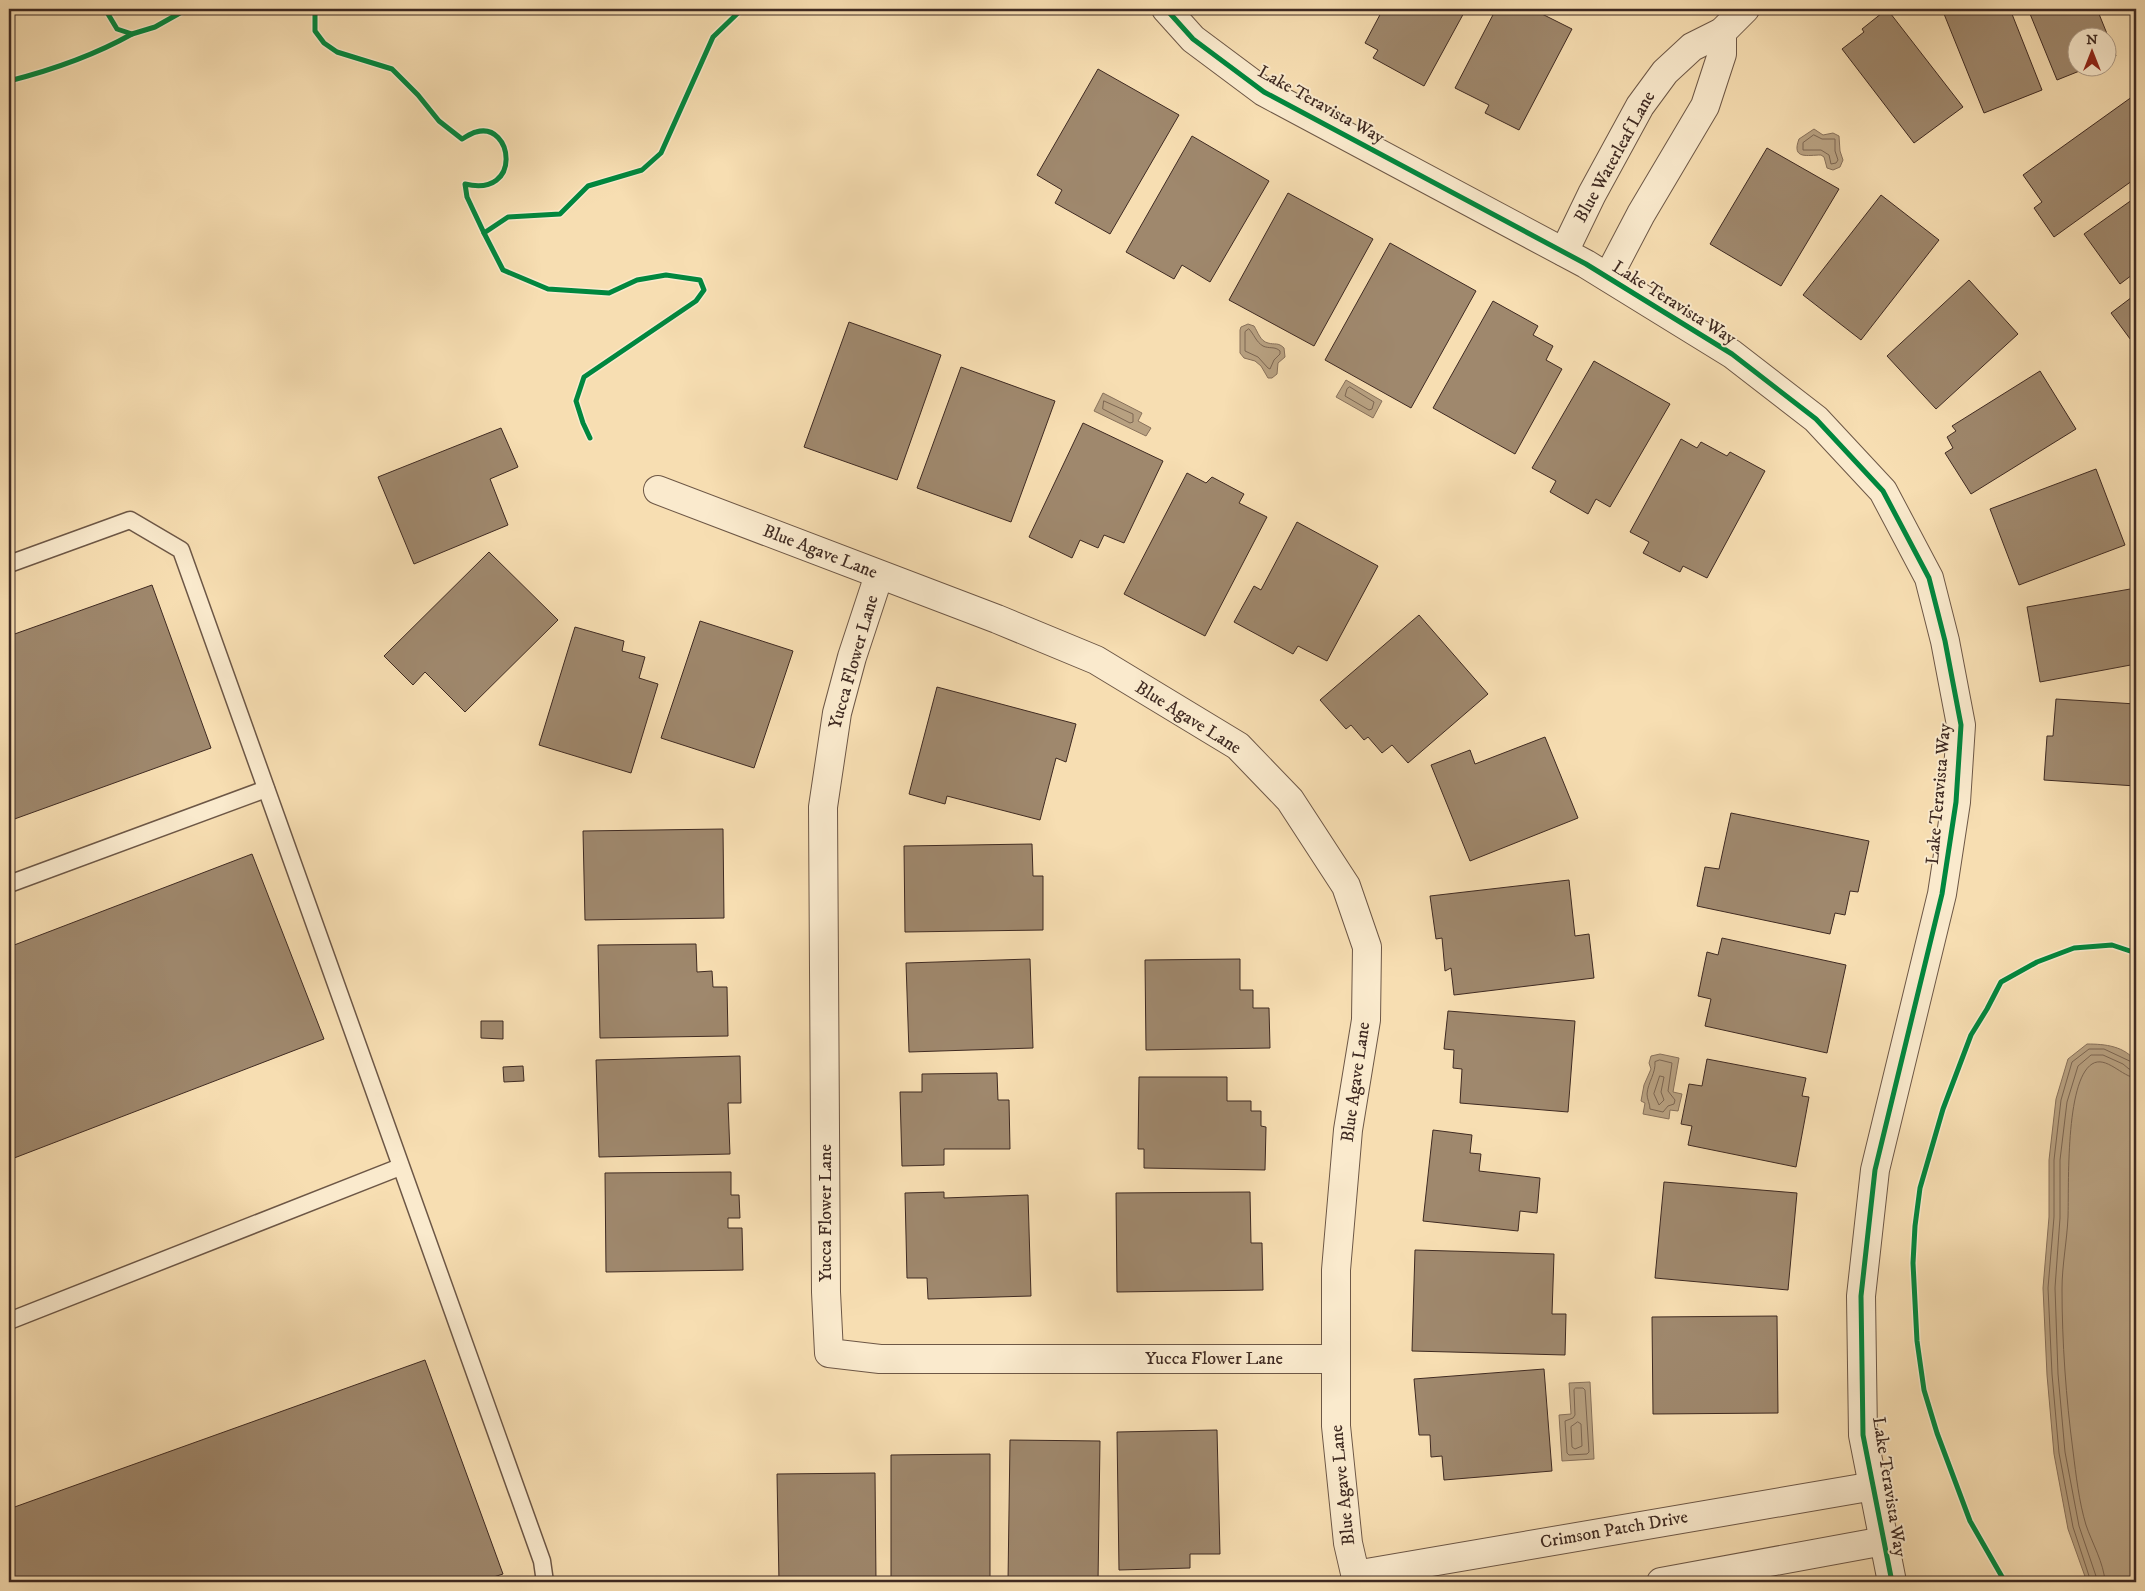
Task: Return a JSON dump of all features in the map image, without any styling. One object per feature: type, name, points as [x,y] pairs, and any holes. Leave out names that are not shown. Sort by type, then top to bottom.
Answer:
[{"type":"street","name":"Lake Teravista Way","points":[[1166,9],[1193,39],[1264,92],[1564,252],[1732,354],[1816,419],[1883,491],[1928,578],[1945,641],[1962,725],[1956,802],[1942,894],[1875,1170],[1861,1296],[1863,1435],[1892,1582]]},
{"type":"street","name":"Blue Waterleaf Lane","points":[[1564,252],[1592,194],[1640,106],[1650,92],[1665,72],[1692,47],[1722,32],[1744,9]]},
{"type":"street","points":[[1608,277],[1641,214],[1705,106],[1722,54],[1722,32]]},
{"type":"street","name":"Blue Agave Lane","points":[[658,490],[998,620],[1096,660],[1238,746],[1290,800],[1346,886],[1367,947],[1366,1020],[1348,1130],[1336,1270],[1336,1426],[1348,1543],[1356,1578]]},
{"type":"street","name":"Yucca Flower Lane","points":[[879,575],[852,658],[837,713],[823,807],[826,1292],[829,1353],[880,1358],[1336,1358]]},
{"type":"street","name":"Crimson Patch Drive","points":[[1356,1578],[1874,1486]]},
{"type":"street","points":[[1661,1582],[1884,1541]]},
{"type":"lane","points":[[9,564],[130,520],[181,550],[542,1561],[545,1582]]},
{"type":"lane","points":[[9,884],[266,789]]},
{"type":"lane","points":[[9,1321],[400,1167]]},
{"type":"water","points":[[1814,129],[1823,135],[1833,133],[1839,136],[1843,160],[1840,167],[1833,170],[1827,168],[1824,157],[1821,155],[1802,155],[1799,153],[1797,146],[1799,139]]},
{"type":"water","points":[[1248,324],[1254,326],[1265,342],[1278,344],[1284,348],[1285,357],[1278,363],[1277,374],[1272,378],[1268,378],[1261,366],[1255,361],[1244,358],[1240,353],[1240,330],[1241,327]]},
{"type":"water","points":[[1346,380],[1382,401],[1373,418],[1336,397]]},
{"type":"water","points":[[1103,393],[1142,413],[1138,421],[1151,428],[1146,436],[1094,411]]},
{"type":"water","points":[[2087,1044],[2108,1045],[2120,1049],[2136,1062],[2136,1582],[2087,1582],[2068,1529],[2054,1454],[2047,1375],[2043,1288],[2049,1217],[2049,1160],[2056,1099],[2068,1059]]},
{"type":"water","points":[[1660,1054],[1679,1058],[1673,1092],[1682,1094],[1678,1111],[1670,1110],[1669,1119],[1643,1114],[1645,1103],[1641,1101],[1644,1085],[1651,1069],[1649,1063],[1651,1056]]},
{"type":"water","points":[[1590,1382],[1594,1459],[1562,1461],[1559,1415],[1571,1414],[1569,1383]]},
{"type":"building","points":[[1383,9],[1466,9],[1424,86],[1373,58],[1378,50],[1365,43]]},
{"type":"building","points":[[1496,9],[1532,9],[1572,29],[1519,130],[1485,113],[1489,105],[1455,88]]},
{"type":"building","points":[[1887,9],[1963,107],[1914,143],[1842,49],[1864,32],[1862,29]]},
{"type":"building","points":[[1942,9],[2010,9],[2042,90],[1984,113]]},
{"type":"building","points":[[2028,9],[2097,9],[2105,28],[2068,28],[2068,76],[2057,80]]},
{"type":"building","points":[[1098,69],[1179,115],[1110,234],[1055,203],[1062,190],[1037,175]]},
{"type":"building","points":[[2136,94],[2136,178],[2054,237],[2034,208],[2042,202],[2023,175]]},
{"type":"building","points":[[1192,136],[1269,181],[1210,282],[1182,265],[1174,279],[1126,252]]},
{"type":"building","points":[[1767,148],[1839,189],[1781,286],[1710,244]]},
{"type":"building","points":[[1288,193],[1373,239],[1314,346],[1229,300]]},
{"type":"building","points":[[1881,195],[1939,240],[1861,340],[1803,295]]},
{"type":"building","points":[[2136,197],[2136,272],[2120,284],[2084,234]]},
{"type":"building","points":[[1390,243],[1476,291],[1411,408],[1325,360]]},
{"type":"building","points":[[1969,280],[2018,334],[1936,409],[1887,356]]},
{"type":"building","points":[[2136,294],[2136,347],[2111,313]]},
{"type":"building","points":[[1493,301],[1538,326],[1533,335],[1553,346],[1546,360],[1562,369],[1515,454],[1433,408]]},
{"type":"building","points":[[849,322],[941,355],[897,480],[804,447]]},
{"type":"building","points":[[1594,361],[1670,404],[1610,507],[1596,499],[1588,514],[1550,492],[1556,481],[1532,468]]},
{"type":"building","points":[[961,367],[1055,401],[1011,522],[917,488]]},
{"type":"building","points":[[2040,371],[2076,429],[1971,494],[1945,453],[1953,448],[1947,437],[1956,431],[1952,426]]},
{"type":"building","points":[[1083,423],[1163,461],[1124,543],[1104,535],[1098,548],[1080,540],[1072,558],[1029,537]]},
{"type":"building","points":[[501,428],[518,467],[490,479],[508,525],[414,564],[378,477]]},
{"type":"building","points":[[1681,439],[1697,448],[1701,442],[1727,456],[1730,452],[1765,471],[1707,578],[1683,566],[1680,572],[1643,553],[1649,542],[1630,532]]},
{"type":"building","points":[[2096,469],[2125,545],[2019,585],[1990,509]]},
{"type":"building","points":[[1187,473],[1206,483],[1212,477],[1244,494],[1239,503],[1267,517],[1205,636],[1124,594]]},
{"type":"building","points":[[1297,522],[1378,566],[1327,661],[1298,646],[1293,654],[1234,622],[1254,586],[1261,590]]},
{"type":"building","points":[[489,552],[558,620],[465,712],[425,672],[413,685],[384,656]]},
{"type":"building","points":[[152,585],[211,748],[9,821],[9,636]]},
{"type":"building","points":[[2136,588],[2136,664],[2040,682],[2027,607]]},
{"type":"building","points":[[1419,615],[1488,694],[1408,763],[1392,745],[1382,753],[1368,737],[1364,740],[1351,725],[1346,729],[1320,700]]},
{"type":"building","points":[[700,621],[793,651],[754,768],[661,738]]},
{"type":"building","points":[[575,627],[624,641],[622,651],[645,657],[639,678],[658,684],[631,773],[539,745]]},
{"type":"building","points":[[937,687],[1076,724],[1066,762],[1056,758],[1040,820],[947,796],[945,804],[909,794]]},
{"type":"building","points":[[2056,699],[2136,704],[2136,786],[2044,780],[2047,736],[2053,736]]},
{"type":"building","points":[[1545,737],[1578,818],[1470,861],[1431,765],[1470,750],[1475,764]]},
{"type":"building","points":[[1731,813],[1869,841],[1858,892],[1850,891],[1845,915],[1835,913],[1830,934],[1697,906],[1705,867],[1719,869]]},
{"type":"building","points":[[723,829],[724,918],[585,920],[583,831]]},
{"type":"building","points":[[1032,844],[1033,876],[1043,876],[1043,930],[905,932],[904,846]]},
{"type":"building","points":[[252,854],[324,1039],[9,1160],[9,947]]},
{"type":"building","points":[[1569,880],[1575,936],[1589,934],[1594,978],[1454,995],[1451,968],[1445,971],[1442,938],[1436,939],[1430,896]]},
{"type":"building","points":[[1722,938],[1846,965],[1827,1053],[1705,1026],[1711,999],[1698,996],[1707,952],[1718,955]]},
{"type":"building","points":[[696,944],[697,972],[712,971],[713,987],[727,987],[728,1036],[600,1038],[598,945]]},
{"type":"building","points":[[1030,959],[1033,1048],[909,1052],[906,963]]},
{"type":"building","points":[[1240,959],[1240,990],[1253,990],[1253,1008],[1269,1008],[1270,1048],[1146,1050],[1145,960]]},
{"type":"building","points":[[1448,1011],[1575,1021],[1568,1112],[1460,1103],[1462,1069],[1453,1068],[1454,1050],[1444,1049]]},
{"type":"building","points":[[481,1021],[503,1021],[503,1039],[481,1038]]},
{"type":"building","points":[[740,1056],[741,1103],[728,1103],[730,1154],[599,1157],[596,1060]]},
{"type":"building","points":[[1707,1059],[1806,1078],[1802,1096],[1809,1097],[1796,1167],[1688,1145],[1692,1126],[1681,1124],[1689,1084],[1702,1086]]},
{"type":"building","points":[[523,1066],[524,1081],[504,1082],[503,1067]]},
{"type":"building","points":[[997,1073],[998,1100],[1009,1100],[1010,1149],[944,1149],[944,1165],[902,1166],[900,1092],[922,1092],[922,1074]]},
{"type":"building","points":[[1139,1077],[1227,1077],[1227,1101],[1251,1101],[1251,1111],[1261,1111],[1261,1126],[1266,1127],[1265,1170],[1144,1168],[1144,1149],[1138,1149]]},
{"type":"building","points":[[1433,1130],[1472,1135],[1470,1153],[1481,1154],[1479,1171],[1540,1178],[1537,1213],[1520,1211],[1518,1231],[1423,1221]]},
{"type":"building","points":[[731,1172],[731,1195],[739,1195],[740,1218],[728,1218],[728,1228],[742,1228],[743,1270],[606,1272],[605,1173]]},
{"type":"building","points":[[1664,1182],[1797,1193],[1788,1290],[1655,1278]]},
{"type":"building","points":[[944,1192],[944,1198],[1028,1195],[1031,1296],[928,1299],[927,1278],[907,1278],[905,1193]]},
{"type":"building","points":[[1250,1192],[1251,1243],[1262,1243],[1263,1290],[1117,1292],[1116,1193]]},
{"type":"building","points":[[1415,1250],[1554,1254],[1552,1314],[1566,1314],[1565,1355],[1412,1351]]},
{"type":"building","points":[[1777,1316],[1778,1413],[1653,1414],[1652,1317]]},
{"type":"building","points":[[425,1360],[503,1574],[478,1582],[9,1582],[9,1509]]},
{"type":"building","points":[[1544,1369],[1552,1471],[1444,1480],[1442,1456],[1431,1457],[1430,1435],[1419,1435],[1414,1379]]},
{"type":"building","points":[[1217,1430],[1220,1554],[1190,1554],[1190,1568],[1119,1570],[1117,1432]]},
{"type":"building","points":[[1010,1440],[1100,1441],[1098,1582],[1008,1581]]},
{"type":"building","points":[[990,1454],[990,1582],[891,1582],[891,1455]]},
{"type":"building","points":[[875,1473],[876,1582],[779,1582],[777,1474]]},
{"type":"cycle path","points":[[105,9],[117,29],[132,34],[155,27],[187,9]]},
{"type":"cycle path","points":[[315,9],[315,31],[324,43],[337,52],[392,69],[418,95],[439,121],[462,139],[476,132],[489,132],[498,137],[504,147],[506,159],[504,171],[496,180],[484,185],[465,184],[467,197],[484,233]]},
{"type":"cycle path","points":[[590,438],[576,401],[584,377],[696,301],[704,290],[700,280],[666,275],[637,280],[609,293],[548,289],[503,270],[484,233],[508,217],[560,214],[588,186],[642,170],[661,153],[713,37],[742,9]]},
{"type":"cycle path","points":[[1166,9],[1193,39],[1264,92],[1586,264],[1732,354],[1816,419],[1883,491],[1929,578],[1945,641],[1961,725],[1956,802],[1942,894],[1875,1170],[1861,1296],[1863,1435],[1892,1582]]},
{"type":"cycle path","points":[[9,81],[72,62],[132,34]]},
{"type":"cycle path","points":[[2005,1582],[1970,1521],[1937,1433],[1924,1390],[1917,1341],[1913,1263],[1920,1188],[1943,1109],[1971,1035],[2001,982],[2037,962],[2074,948],[2112,945],[2136,953]]}]
